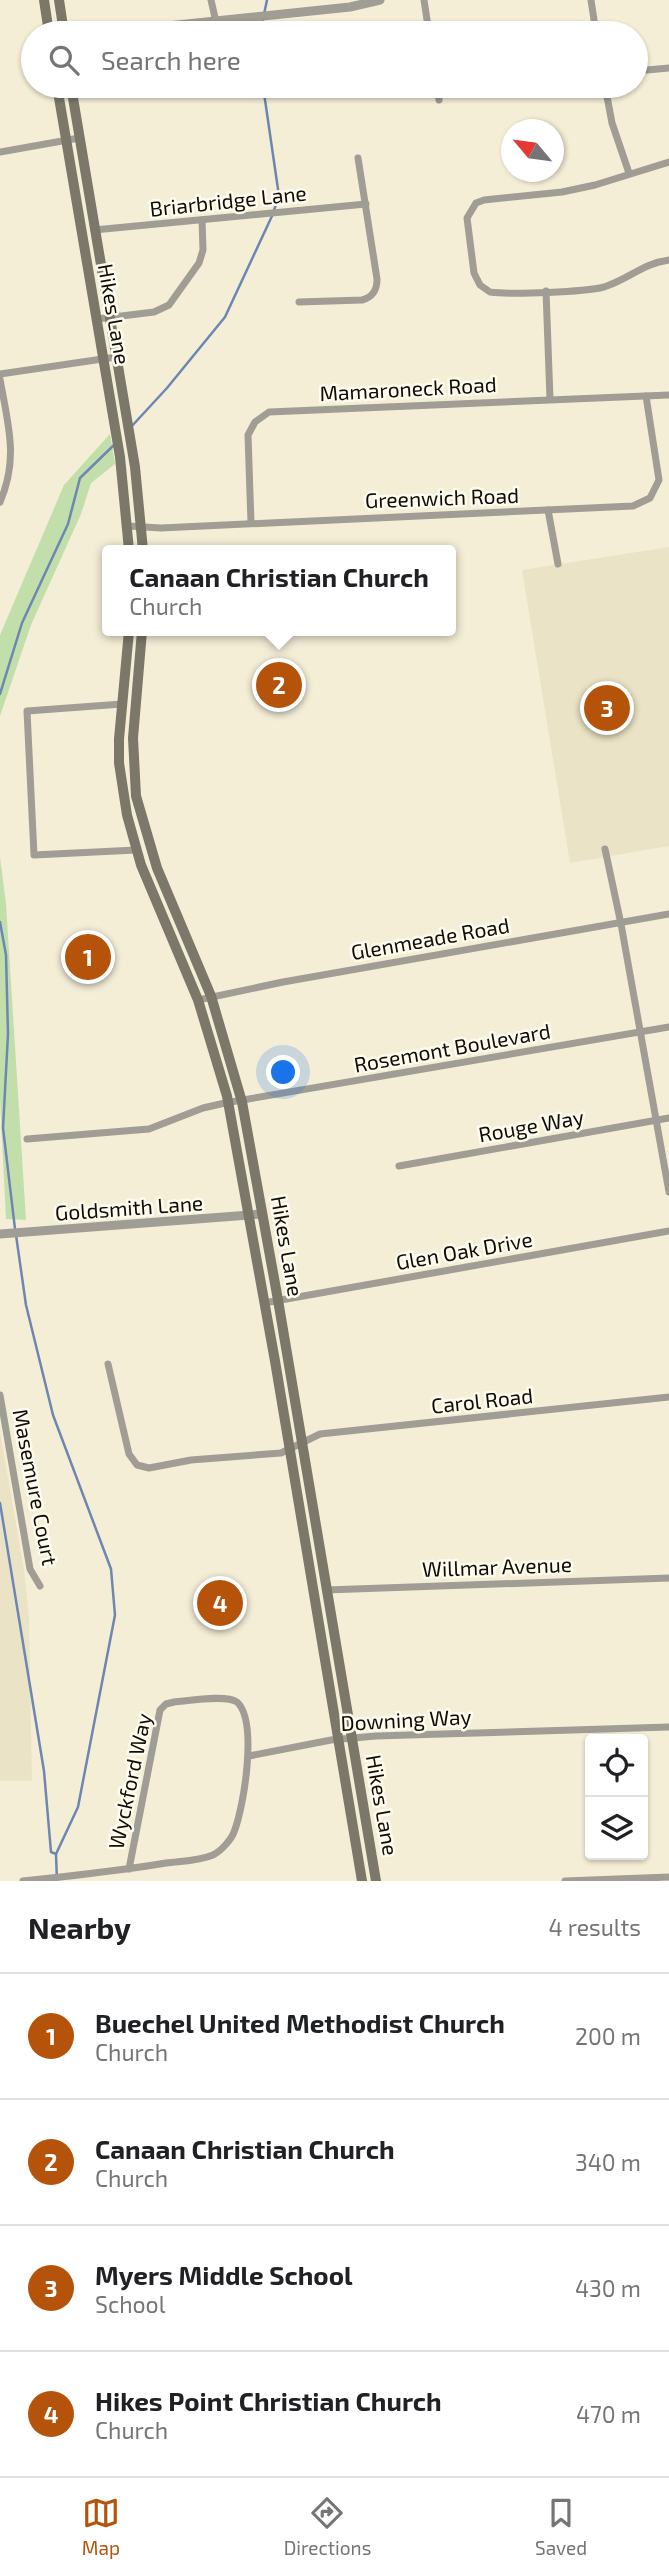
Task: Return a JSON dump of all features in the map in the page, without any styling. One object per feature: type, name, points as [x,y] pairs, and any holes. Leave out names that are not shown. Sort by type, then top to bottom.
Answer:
[{"type":"main road","points":[[44,0],[47,21]]},
{"type":"main road","points":[[59,0],[62,21]]},
{"type":"main road","name":"Hikes Lane","points":[[59,98],[120,457],[129,545]]},
{"type":"main road","name":"Hikes Lane","points":[[73,98],[131,444],[143,545]]},
{"type":"main road","name":"Hikes Lane","points":[[129,636],[119,763],[127,815],[152,894],[198,1000],[228,1103],[362,1881]]},
{"type":"main road","name":"Hikes Lane","points":[[142,636],[132,738],[136,796],[157,868],[211,996],[242,1102],[376,1881]]},
{"type":"street","points":[[211,0],[216,21]]},
{"type":"street","points":[[224,21],[380,0]]},
{"type":"street","points":[[424,0],[427,21]]},
{"type":"street","points":[[591,0],[594,21]]},
{"type":"street","points":[[648,70],[669,68]]},
{"type":"street","points":[[607,98],[612,123],[629,173]]},
{"type":"street","points":[[0,152],[79,138]]},
{"type":"street","points":[[299,302],[362,300],[375,291],[377,279],[358,158]]},
{"type":"street","points":[[669,162],[595,185],[562,192],[484,200],[471,208],[467,226],[474,273],[480,285],[494,292],[605,286],[644,267],[669,260]]},
{"type":"street","name":"Briarbridge Lane","points":[[94,230],[366,204]]},
{"type":"street","points":[[97,320],[155,312],[169,305],[199,263],[203,244],[202,220]]},
{"type":"street","points":[[546,291],[550,400]]},
{"type":"street","points":[[0,502],[10,475],[12,457],[0,377],[116,357]]},
{"type":"street","name":"Mamaroneck Road","points":[[251,523],[248,435],[255,422],[264,414],[278,411],[669,395]]},
{"type":"street","name":"Greenwich Road","points":[[128,526],[634,506],[650,498],[659,477],[646,396]]},
{"type":"street","points":[[548,510],[558,564]]},
{"type":"street","points":[[122,704],[27,711],[34,855],[136,850]]},
{"type":"street","points":[[605,849],[669,1192]]},
{"type":"street","name":"Glenmeade Road","points":[[198,1000],[669,914]]},
{"type":"street","name":"Rosemont Boulevard","points":[[27,1139],[149,1129],[203,1108],[228,1103],[669,1027]]},
{"type":"street","name":"Rouge Way","points":[[399,1166],[669,1118]]},
{"type":"street","name":"Goldsmith Lane","points":[[2,1234],[262,1214]]},
{"type":"street","name":"Glen Oak Drive","points":[[264,1303],[669,1231]]},
{"type":"street","name":"Carol Road","points":[[108,1364],[131,1459],[137,1465],[149,1468],[191,1460],[281,1453],[320,1434],[669,1397]]},
{"type":"street","name":"Masemure Court","points":[[0,1395],[30,1569],[40,1586]]},
{"type":"street","name":"Willmar Avenue","points":[[326,1590],[669,1578]]},
{"type":"street","name":"Wyckford Way","points":[[129,1869],[156,1724],[160,1710],[166,1704],[226,1698],[235,1701],[243,1713],[248,1756]]},
{"type":"street","name":"Downing Way","points":[[248,1756],[376,1736],[669,1727]]},
{"type":"street","points":[[23,1881],[198,1859],[218,1852],[234,1831],[248,1756]]},
{"type":"street","points":[[565,1881],[669,1877]]},
{"type":"shaded area","points":[[669,547],[669,846],[570,863],[522,570]]},
{"type":"shaded area","points":[[0,1432],[24,1570],[29,1619],[32,1781],[0,1781]]},
{"type":"green space","points":[[110,434],[115,464],[91,483],[81,514],[31,625],[0,716],[0,635],[64,485]]},
{"type":"green space","points":[[0,857],[6,904],[26,1220],[6,1219],[0,1099]]},
{"type":"waterway","points":[[263,21],[267,0]]},
{"type":"waterway","points":[[265,98],[279,196],[274,210]]},
{"type":"waterway","points":[[131,427],[225,317],[272,216]]},
{"type":"waterway","points":[[0,694],[22,623],[68,524],[80,478],[115,444]]},
{"type":"waterway","points":[[0,922],[6,955],[8,1034],[3,1128],[15,1229]]},
{"type":"waterway","points":[[16,1235],[26,1305],[53,1415],[111,1569],[115,1615],[78,1807],[56,1854],[57,1881]]},
{"type":"waterway","points":[[0,1503],[44,1771],[51,1852],[56,1854]]},
{"type":"place","name":"Canaan Christian Church","points":[[279,685]]},
{"type":"place","name":"Myers Middle School","points":[[607,708]]},
{"type":"place","name":"Buechel United Methodist Church","points":[[88,957]]},
{"type":"place","name":"Hikes Point Christian Church","points":[[220,1603]]}]
